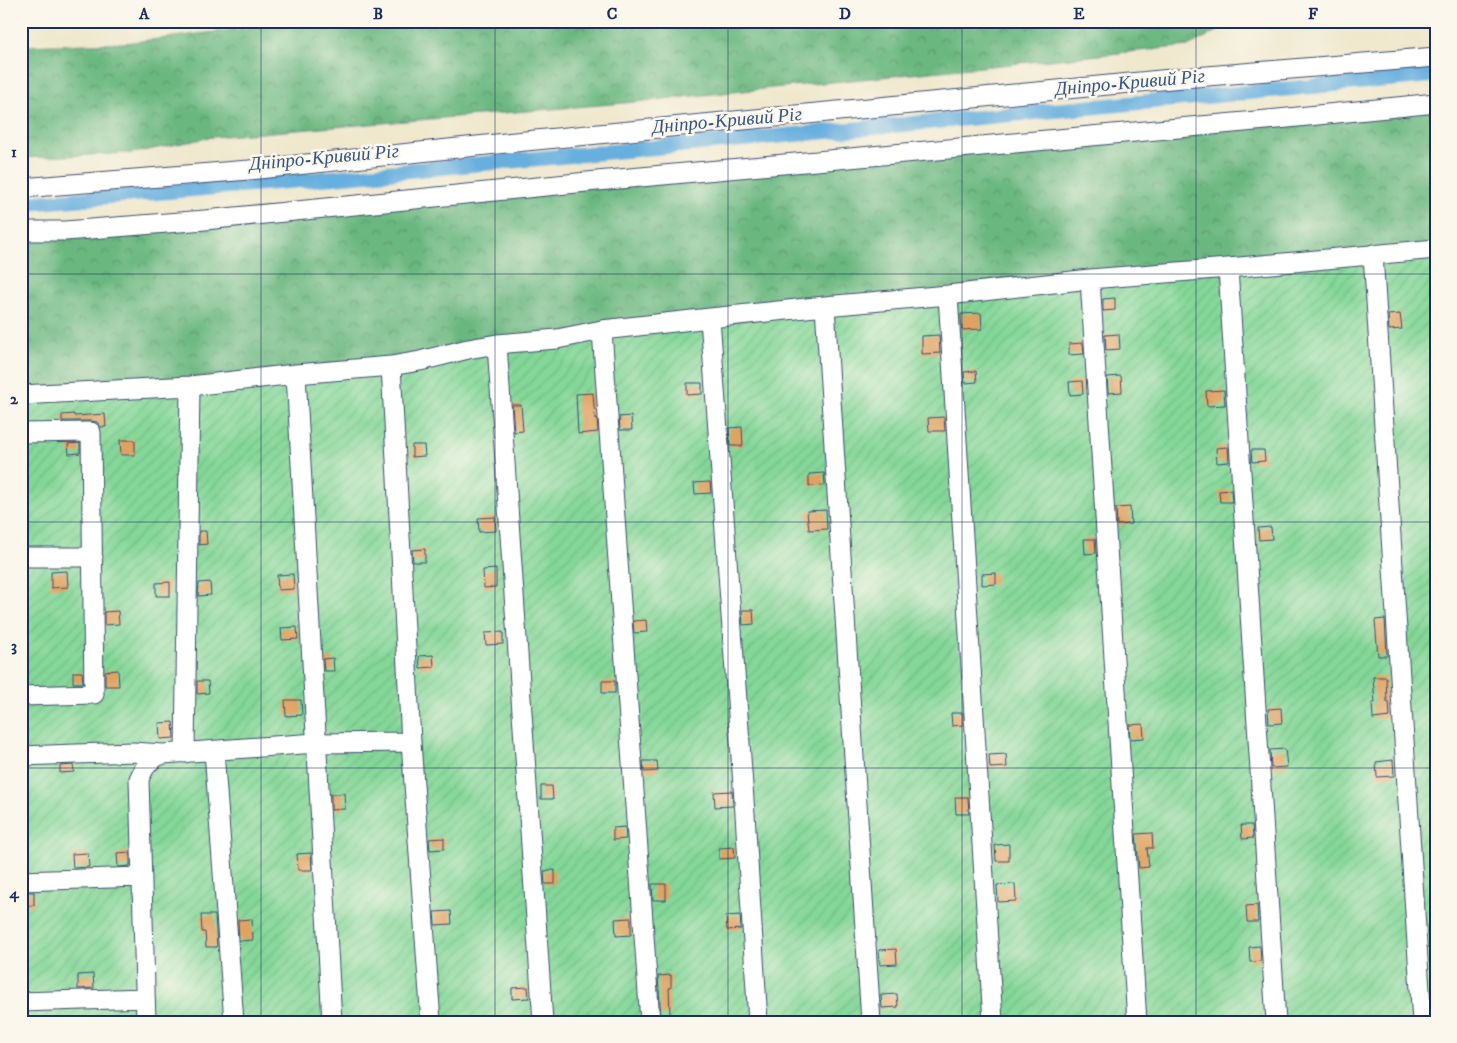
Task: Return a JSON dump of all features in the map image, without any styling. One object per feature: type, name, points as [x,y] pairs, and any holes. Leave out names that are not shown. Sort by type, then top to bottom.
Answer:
[{"type":"street","points":[[21,188],[249,170],[514,142],[1170,79],[1436,57]]},
{"type":"street","points":[[21,232],[65,231],[205,220],[627,178],[1436,103]]},
{"type":"street","points":[[21,395],[190,386],[391,366],[497,344],[557,339],[602,330],[1090,279],[1436,249]]},
{"type":"street","points":[[1373,254],[1422,1022]]},
{"type":"street","points":[[1228,268],[1276,1022]]},
{"type":"street","points":[[1090,279],[1137,1022]]},
{"type":"street","points":[[948,295],[993,1022]]},
{"type":"street","points":[[825,306],[871,1022]]},
{"type":"street","points":[[710,318],[745,804],[758,1022]]},
{"type":"street","points":[[602,330],[650,1022]]},
{"type":"street","points":[[497,344],[542,1022]]},
{"type":"street","points":[[391,366],[411,742],[430,1022]]},
{"type":"street","points":[[296,374],[332,1022]]},
{"type":"street","points":[[185,753],[190,386]]},
{"type":"street","points":[[21,434],[91,432],[94,694],[21,696]]},
{"type":"street","points":[[21,557],[93,557]]},
{"type":"street","points":[[21,756],[132,752],[162,754],[316,743],[411,742]]},
{"type":"street","points":[[214,751],[234,1022]]},
{"type":"street","points":[[146,1022],[139,779],[144,766],[152,758],[162,754]]},
{"type":"street","points":[[21,882],[142,877]]},
{"type":"street","points":[[21,1002],[146,998]]},
{"type":"green space","points":[[306,21],[1236,21],[1188,46],[624,103],[212,137],[133,153],[21,158],[21,46],[125,43]]},
{"type":"green space","points":[[1436,103],[1436,249],[21,395],[21,231]]},
{"type":"green space","points":[[1436,249],[1436,1022],[21,1022],[21,395]]},
{"type":"building","points":[[1115,298],[1115,310],[1103,311],[1103,299]]},
{"type":"building","points":[[981,313],[982,329],[962,330],[961,314]]},
{"type":"building","points":[[1400,314],[1402,329],[1389,330],[1388,315]]},
{"type":"building","points":[[1119,334],[1120,349],[1106,350],[1105,335]]},
{"type":"building","points":[[939,335],[940,353],[922,354],[922,336]]},
{"type":"building","points":[[1083,343],[1084,354],[1069,355],[1069,344]]},
{"type":"building","points":[[976,371],[977,382],[965,383],[964,372]]},
{"type":"building","points":[[1121,376],[1122,392],[1108,393],[1107,377]]},
{"type":"building","points":[[1082,381],[1083,394],[1070,395],[1069,382]]},
{"type":"building","points":[[687,383],[702,383],[702,394],[687,395]]},
{"type":"building","points":[[1224,390],[1225,405],[1207,406],[1206,391]]},
{"type":"building","points":[[593,393],[598,432],[578,434],[576,394]]},
{"type":"building","points":[[512,405],[521,405],[523,431],[514,432]]},
{"type":"building","points":[[74,414],[74,416],[105,414],[106,427],[101,427],[97,422],[91,421],[62,421],[62,415]]},
{"type":"building","points":[[631,416],[632,430],[620,430],[619,417]]},
{"type":"building","points":[[944,417],[945,431],[929,431],[928,418]]},
{"type":"building","points":[[742,427],[743,446],[730,446],[729,428]]},
{"type":"building","points":[[120,440],[135,440],[135,455],[121,455]]},
{"type":"building","points":[[80,443],[80,453],[69,454],[68,444]]},
{"type":"building","points":[[412,445],[424,445],[425,456],[412,457]]},
{"type":"building","points":[[1228,447],[1229,462],[1217,463],[1216,448]]},
{"type":"building","points":[[1251,450],[1264,450],[1265,461],[1252,462]]},
{"type":"building","points":[[824,473],[825,485],[809,486],[809,474]]},
{"type":"building","points":[[710,482],[711,493],[695,494],[694,483]]},
{"type":"building","points":[[1231,490],[1232,502],[1220,502],[1219,491]]},
{"type":"building","points":[[1130,507],[1131,524],[1117,525],[1116,508]]},
{"type":"building","points":[[826,510],[827,529],[809,530],[807,511]]},
{"type":"building","points":[[495,517],[496,531],[479,532],[478,518]]},
{"type":"building","points":[[1271,527],[1272,539],[1259,540],[1258,528]]},
{"type":"building","points":[[199,531],[206,531],[207,544],[199,545]]},
{"type":"building","points":[[1084,539],[1095,539],[1096,553],[1085,554]]},
{"type":"building","points":[[425,549],[425,562],[413,562],[412,550]]},
{"type":"building","points":[[496,569],[496,587],[484,588],[483,570]]},
{"type":"building","points":[[67,571],[68,587],[51,588],[51,572]]},
{"type":"building","points":[[996,573],[996,584],[982,585],[982,574]]},
{"type":"building","points":[[293,574],[294,589],[278,590],[277,575]]},
{"type":"building","points":[[170,582],[170,596],[156,596],[156,583]]},
{"type":"building","points":[[210,582],[211,595],[198,596],[199,583]]},
{"type":"building","points":[[742,610],[753,610],[754,624],[743,625]]},
{"type":"building","points":[[118,611],[119,624],[104,625],[104,612]]},
{"type":"building","points":[[1385,619],[1387,656],[1378,656],[1375,620]]},
{"type":"building","points":[[646,620],[647,632],[634,633],[633,621]]},
{"type":"building","points":[[297,627],[298,639],[282,640],[281,628]]},
{"type":"building","points":[[503,632],[503,644],[486,645],[485,633]]},
{"type":"building","points":[[433,655],[434,667],[420,668],[419,656]]},
{"type":"building","points":[[333,658],[334,671],[324,671],[323,659]]},
{"type":"building","points":[[118,670],[119,686],[105,686],[105,671]]},
{"type":"building","points":[[73,672],[82,672],[83,683],[73,683]]},
{"type":"building","points":[[1373,677],[1386,677],[1390,717],[1373,719],[1372,703],[1375,703]]},
{"type":"building","points":[[197,681],[208,681],[209,693],[197,694]]},
{"type":"building","points":[[602,681],[615,681],[615,693],[602,693]]},
{"type":"building","points":[[285,700],[301,700],[302,715],[286,716]]},
{"type":"building","points":[[1281,708],[1282,723],[1269,724],[1268,709]]},
{"type":"building","points":[[951,713],[963,713],[963,725],[952,726]]},
{"type":"building","points":[[173,722],[174,738],[160,739],[159,723]]},
{"type":"building","points":[[1143,724],[1144,738],[1130,739],[1129,725]]},
{"type":"building","points":[[1285,749],[1287,767],[1271,768],[1270,750]]},
{"type":"building","points":[[1006,754],[1007,767],[990,768],[989,755]]},
{"type":"building","points":[[1393,760],[1394,776],[1377,777],[1376,762]]},
{"type":"building","points":[[643,761],[657,761],[658,771],[644,772]]},
{"type":"building","points":[[73,765],[74,772],[60,773],[60,766]]},
{"type":"building","points":[[541,786],[552,786],[553,799],[541,799]]},
{"type":"building","points":[[732,791],[733,806],[715,807],[714,792]]},
{"type":"building","points":[[344,793],[345,809],[331,810],[331,794]]},
{"type":"building","points":[[955,797],[968,797],[969,814],[956,814]]},
{"type":"building","points":[[1241,825],[1252,825],[1253,838],[1242,839]]},
{"type":"building","points":[[625,827],[626,839],[613,840],[613,828]]},
{"type":"building","points":[[1152,833],[1153,848],[1147,848],[1149,867],[1139,868],[1136,834]]},
{"type":"building","points":[[444,838],[444,849],[430,850],[429,839]]},
{"type":"building","points":[[1009,844],[1009,861],[996,861],[995,845]]},
{"type":"building","points":[[734,847],[735,858],[719,859],[719,848]]},
{"type":"building","points":[[130,852],[130,866],[118,867],[117,853]]},
{"type":"building","points":[[88,853],[89,867],[73,868],[72,854]]},
{"type":"building","points":[[311,853],[312,870],[298,870],[297,854]]},
{"type":"building","points":[[555,870],[555,884],[545,884],[544,871]]},
{"type":"building","points":[[652,884],[666,884],[666,900],[653,900]]},
{"type":"building","points":[[1015,884],[1016,901],[998,902],[997,885]]},
{"type":"building","points":[[21,892],[34,892],[34,905],[21,906]]},
{"type":"building","points":[[1257,905],[1258,922],[1247,922],[1246,906]]},
{"type":"building","points":[[451,911],[452,924],[435,925],[434,912]]},
{"type":"building","points":[[201,915],[215,915],[217,947],[206,947],[205,932],[202,932]]},
{"type":"building","points":[[740,915],[741,929],[727,930],[726,916]]},
{"type":"building","points":[[631,918],[631,935],[616,936],[615,919]]},
{"type":"building","points":[[252,919],[253,940],[239,941],[238,920]]},
{"type":"building","points":[[1260,946],[1261,961],[1250,962],[1249,947]]},
{"type":"building","points":[[896,949],[897,964],[880,965],[879,950]]},
{"type":"building","points":[[93,974],[94,988],[78,989],[78,975]]},
{"type":"building","points":[[671,975],[671,988],[669,988],[670,1015],[661,1016],[658,976]]},
{"type":"building","points":[[528,987],[529,998],[512,999],[512,988]]},
{"type":"building","points":[[897,994],[898,1007],[882,1008],[881,995]]},
{"type":"waterway","name":"Дніпро-Кривий Ріг","points":[[21,204],[318,179],[1436,75]]}]
